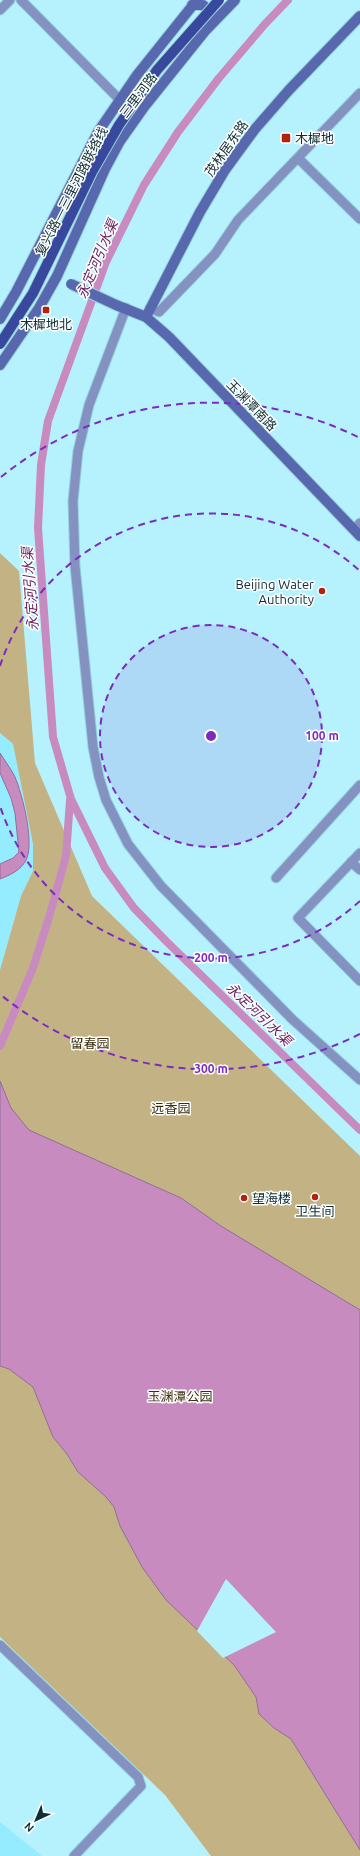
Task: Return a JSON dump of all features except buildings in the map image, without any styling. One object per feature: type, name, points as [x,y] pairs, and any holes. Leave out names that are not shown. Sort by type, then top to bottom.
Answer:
[{"type":"main road","name":"复兴路—三里河路联络线","points":[[0,344],[34,292],[92,172],[119,125],[157,70],[219,0]]},
{"type":"main road","name":"三里河路","points":[[0,365],[32,319],[57,276],[105,170],[120,141],[144,107],[214,20],[235,0]]},
{"type":"main road","name":"三里河路","points":[[0,319],[16,292],[98,132],[119,99],[195,2]]},
{"type":"main road","points":[[195,2],[203,5],[211,12],[214,20]]},
{"type":"main road","name":"茂林居东路","points":[[146,318],[200,212],[225,170],[255,129],[289,90],[360,16]]},
{"type":"main road","points":[[98,132],[120,141]]},
{"type":"main road","name":"玉渊潭南路","points":[[57,276],[146,318],[169,337],[358,530]]},
{"type":"street","points":[[0,10],[10,0]]},
{"type":"street","points":[[21,0],[119,99]]},
{"type":"street","points":[[150,308],[159,312],[215,254],[238,220],[360,93]]},
{"type":"street","points":[[299,158],[360,219]]},
{"type":"street","points":[[126,308],[89,404],[78,451],[72,501],[75,566],[93,747],[99,777],[106,800],[128,844],[161,886],[293,1020],[360,1080]]},
{"type":"street","points":[[276,878],[360,785]]},
{"type":"street","points":[[360,853],[298,918],[360,981]]},
{"type":"street","points":[[351,862],[360,870]]},
{"type":"street","points":[[0,1645],[138,1777],[141,1786],[74,1856]]},
{"type":"shaded area","points":[[0,733],[13,744],[33,844],[33,871],[21,896],[0,970]]},
{"type":"shaded area","points":[[0,753],[18,785],[27,820],[29,844],[28,854],[23,865],[14,872],[0,879],[0,864],[13,858],[19,852],[15,813],[11,798],[0,773]]},
{"type":"shaded area","points":[[0,1081],[11,1108],[29,1130],[181,1198],[221,1226],[360,1310],[360,1850],[291,1739],[274,1728],[259,1714],[256,1697],[234,1665],[166,1600],[142,1567],[120,1526],[114,1507],[106,1497],[78,1472],[67,1454],[53,1437],[33,1387],[9,1369],[0,1366]]},
{"type":"shaded area","points":[[0,1822],[42,1856],[0,1856]]},
{"type":"green space","name":"玉渊潭公园","points":[[0,553],[19,571],[35,763],[92,896],[360,1156],[360,1856],[211,1856],[165,1795],[0,1637],[0,970],[21,896],[33,871],[33,844],[13,744],[0,733]]},
{"type":"pier","points":[[226,1579],[276,1632],[223,1658],[197,1631]]},
{"type":"waterway","name":"永定河引水渠","points":[[288,0],[265,24],[219,78],[178,132],[144,185],[106,262],[48,421],[41,465],[38,528],[53,737],[71,799],[105,868],[134,908],[166,941],[360,1130]]},
{"type":"waterway","points":[[0,1046],[33,968],[50,914],[66,856],[70,800]]},
{"type":"place","name":"木樨地","points":[[286,138]]},
{"type":"place","name":"木樨地北","points":[[46,310]]},
{"type":"place","name":"Beijing Water Authority","points":[[322,591]]},
{"type":"place","name":"卫生间","points":[[315,1197]]},
{"type":"place","name":"望海楼","points":[[244,1198]]},
{"type":"park label","name":"留春园","points":[[90,1043]]},
{"type":"park label","name":"远香园","points":[[171,1108]]}]
